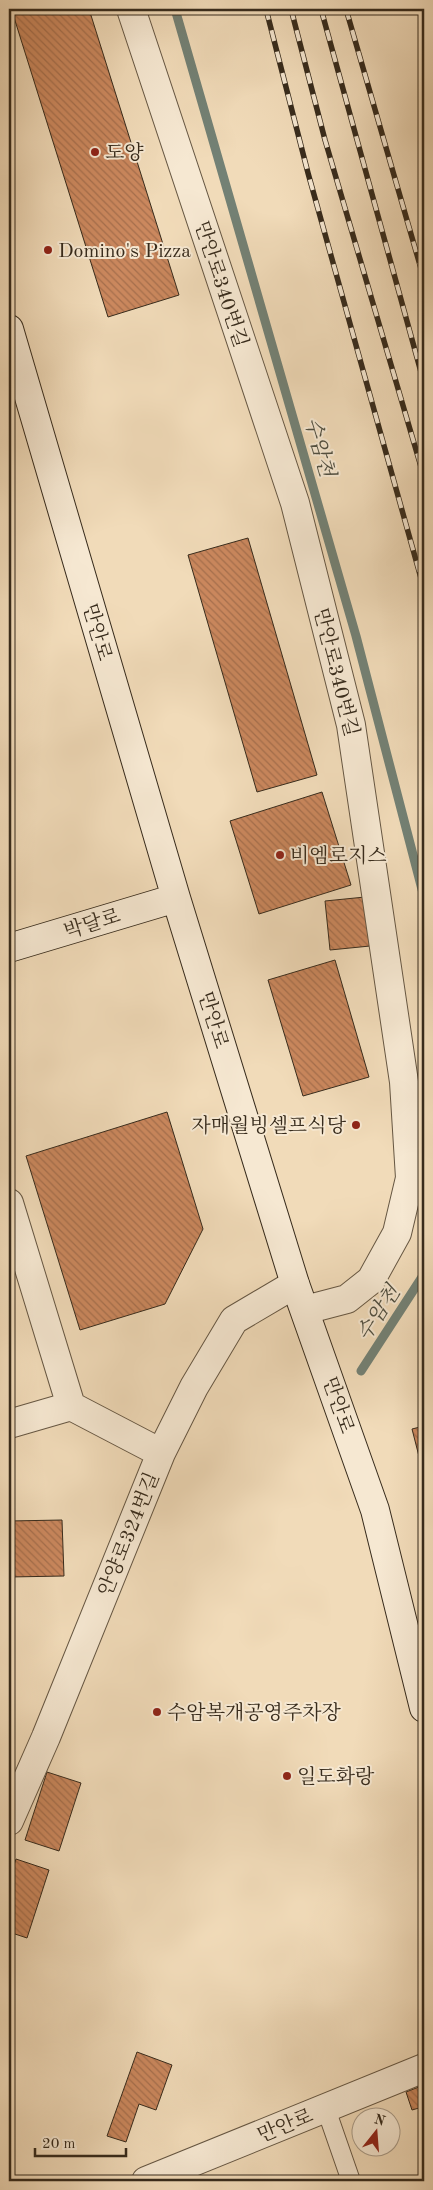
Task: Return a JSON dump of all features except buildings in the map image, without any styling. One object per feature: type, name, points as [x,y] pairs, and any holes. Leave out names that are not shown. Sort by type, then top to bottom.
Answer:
[{"type":"street","name":"만안로340번길","points":[[131,9],[295,503],[349,715],[402,1072],[410,1178],[397,1233],[371,1280],[347,1299],[306,1310]]},
{"type":"street","name":"만안로","points":[[9,329],[176,898],[295,1284],[306,1310],[375,1510],[424,1708]]},
{"type":"street","name":"박달로","points":[[9,948],[176,898]]},
{"type":"street","points":[[9,1203],[72,1406]]},
{"type":"street","name":"안양로324번길","points":[[9,1821],[46,1737],[160,1452],[194,1387],[234,1320],[295,1284]]},
{"type":"street","points":[[9,1424],[72,1406],[160,1452]]},
{"type":"street","name":"만안로","points":[[146,2181],[424,2068]]},
{"type":"lane","points":[[326,2109],[351,2181]]},
{"type":"waterway","name":"수암천","points":[[175,9],[356,636],[424,897]]},
{"type":"waterway","name":"수암천","points":[[361,1371],[424,1274]]},
{"type":"railway","points":[[266,9],[308,173],[424,589]]},
{"type":"railway","points":[[291,9],[325,140],[424,477]]},
{"type":"railway","points":[[321,9],[424,383]]},
{"type":"railway","points":[[346,9],[424,279]]},
{"type":"place","name":"도양","points":[[95,152]]},
{"type":"place","name":"Domino's Pizza","points":[[48,250]]},
{"type":"place","name":"비엠로지스","points":[[280,855]]},
{"type":"place","name":"자매월빙셀프식당","points":[[356,1125]]},
{"type":"place","name":"수암복개공영주차장","points":[[157,1712]]},
{"type":"place","name":"일도화랑","points":[[287,1776]]}]
